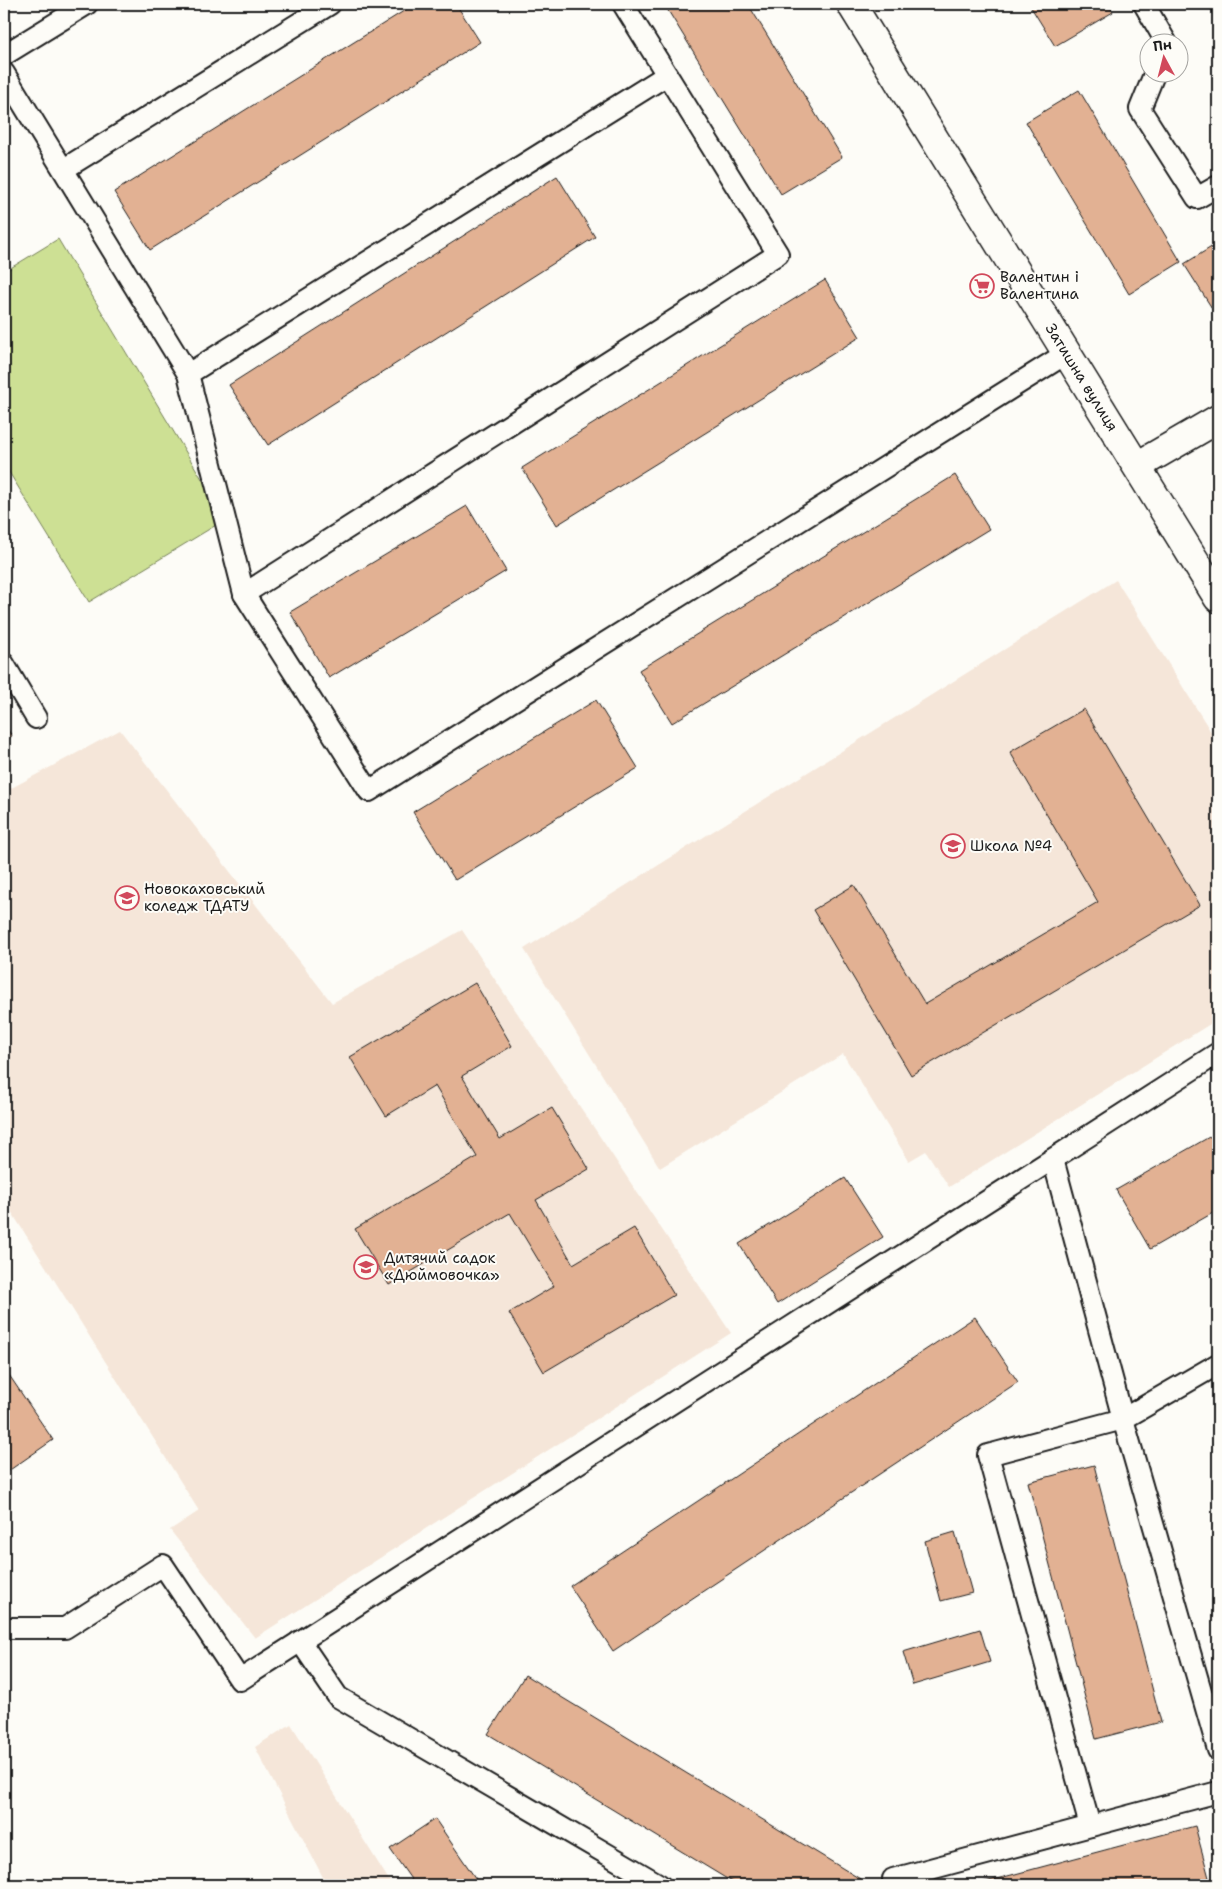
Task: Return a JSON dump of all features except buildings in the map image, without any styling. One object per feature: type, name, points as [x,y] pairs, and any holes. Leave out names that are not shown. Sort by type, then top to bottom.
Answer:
[{"type":"street","name":"Затишна вулиця","points":[[851,4],[1218,598]]},
{"type":"street","points":[[1137,466],[1218,419]]},
{"type":"lane","points":[[4,55],[86,4]]},
{"type":"lane","points":[[64,169],[330,4]]},
{"type":"lane","points":[[244,594],[778,254],[623,4]]},
{"type":"lane","points":[[1144,4],[1160,32]]},
{"type":"lane","points":[[4,73],[188,374],[244,594],[369,791],[1067,353]]},
{"type":"lane","points":[[188,374],[668,76]]},
{"type":"lane","points":[[1150,82],[1140,110],[1197,198],[1218,186]]},
{"type":"lane","points":[[4,664],[36,718]]},
{"type":"lane","points":[[4,1628],[65,1628],[163,1565],[240,1680],[1218,1053]]},
{"type":"lane","points":[[1053,1159],[1123,1419],[1218,1750]]},
{"type":"lane","points":[[1090,1826],[988,1455],[1123,1419],[1218,1364]]},
{"type":"lane","points":[[300,1641],[338,1697],[660,1885]]},
{"type":"lane","points":[[894,1885],[893,1879],[1218,1792]]},
{"type":"shaded area","name":"Школа №4","points":[[1116,580],[1218,743],[1218,1019],[949,1187],[926,1151],[909,1161],[843,1054],[660,1168],[524,949]]},
{"type":"shaded area","name":"Дитячий садок «Дюймовочка»","points":[[120,730],[332,1003],[462,930],[731,1333],[255,1638],[170,1530],[199,1511],[4,1200],[4,792]]},
{"type":"shaded area","points":[[291,1724],[392,1885],[327,1885],[255,1747]]},
{"type":"green space","points":[[58,239],[226,519],[89,602],[4,464],[4,272]]},
{"type":"place","name":"Валентин і Валентина","points":[[982,286]]},
{"type":"place","name":"Школа №4","points":[[953,846]]},
{"type":"place","name":"Новокаховський коледж ТДАТУ","points":[[127,898]]},
{"type":"place","name":"Дитячий садок «Дюймовочка»","points":[[366,1267]]}]
